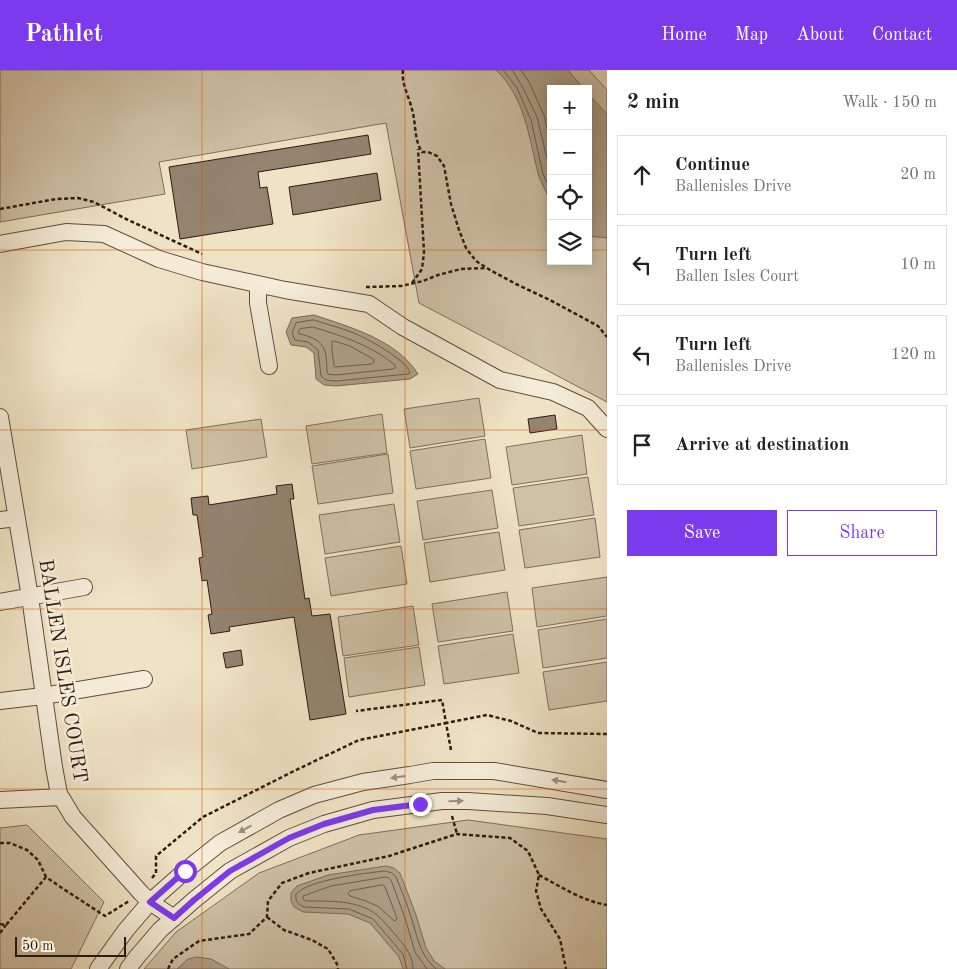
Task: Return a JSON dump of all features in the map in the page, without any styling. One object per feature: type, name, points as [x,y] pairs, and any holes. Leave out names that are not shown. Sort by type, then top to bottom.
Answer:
[{"type":"street","points":[[0,244],[66,232],[104,234],[159,260],[202,272],[285,290],[369,304],[403,327],[500,380],[553,392],[588,408],[607,429]]},
{"type":"street","points":[[258,284],[258,303],[269,366]]},
{"type":"street","name":"BALLEN ISLES COURT","points":[[0,417],[5,473],[17,518],[59,794],[73,817],[146,898],[174,918]]},
{"type":"street","points":[[0,520],[17,518]]},
{"type":"street","points":[[0,602],[84,587]]},
{"type":"street","points":[[0,701],[43,696],[144,679]]},
{"type":"street","points":[[98,969],[146,898],[185,871],[220,842],[280,810],[314,795],[364,782],[433,771],[494,771],[607,790]]},
{"type":"street","points":[[0,797],[61,797]]},
{"type":"street","points":[[128,969],[160,930],[230,871],[289,838],[324,824],[373,810],[442,801],[547,806],[607,816]]},
{"type":"path","points":[[403,70],[406,91],[412,110],[420,161],[424,252],[422,269],[411,284]]},
{"type":"path","points":[[418,146],[422,152],[428,152],[437,156],[444,166],[451,204],[466,248],[476,261],[598,326],[607,337]]},
{"type":"path","points":[[0,209],[56,199],[78,198],[94,202],[209,258]]},
{"type":"path","points":[[358,286],[401,286],[461,269],[487,268]]},
{"type":"path","points":[[356,711],[442,700],[451,750]]},
{"type":"path","points":[[0,843],[10,842],[27,850],[38,860],[46,877],[105,916],[146,898],[156,873],[156,856],[203,817],[359,740],[487,715],[511,721],[538,733],[607,734]]},
{"type":"path","points":[[452,814],[457,834]]},
{"type":"path","points":[[168,969],[173,959],[199,941],[249,934],[267,917],[268,901],[282,883],[309,873],[389,856],[457,834],[510,838],[528,851],[539,875],[536,891],[541,909],[560,940],[566,969]]},
{"type":"path","points":[[539,875],[595,903],[607,905]]},
{"type":"path","points":[[0,934],[46,877]]},
{"type":"path","points":[[267,917],[284,930],[312,940],[328,949],[338,969]]},
{"type":"path","points":[[0,924],[6,925]]},
{"type":"shaded area","points":[[0,70],[589,70],[607,90],[607,402],[419,303],[386,123],[159,162],[165,194],[0,222]]},
{"type":"shaded area","points":[[479,398],[485,436],[410,448],[404,409]]},
{"type":"shaded area","points":[[382,414],[387,453],[312,464],[306,426]]},
{"type":"shaded area","points":[[261,419],[267,457],[192,469],[186,430]]},
{"type":"shaded area","points":[[582,435],[587,474],[512,485],[506,447]]},
{"type":"shaded area","points":[[485,439],[491,478],[416,489],[410,451]]},
{"type":"shaded area","points":[[388,454],[393,493],[318,504],[312,466]]},
{"type":"shaded area","points":[[588,477],[594,515],[519,526],[513,488]]},
{"type":"shaded area","points":[[492,490],[498,528],[423,540],[417,501]]},
{"type":"shaded area","points":[[394,504],[400,542],[325,554],[319,515]]},
{"type":"shaded area","points":[[595,518],[600,557],[525,568],[519,530]]},
{"type":"shaded area","points":[[499,532],[505,570],[430,582],[424,543]]},
{"type":"shaded area","points":[[401,546],[407,584],[331,596],[325,558]]},
{"type":"shaded area","points":[[607,577],[607,616],[537,627],[532,588]]},
{"type":"shaded area","points":[[507,592],[513,631],[438,642],[432,604]]},
{"type":"shaded area","points":[[413,606],[419,645],[343,656],[338,617]]},
{"type":"shaded area","points":[[607,619],[607,658],[543,668],[538,630]]},
{"type":"shaded area","points":[[513,634],[519,673],[444,684],[438,646]]},
{"type":"shaded area","points":[[419,647],[425,685],[349,697],[344,658]]},
{"type":"shaded area","points":[[607,662],[607,701],[549,710],[543,672]]},
{"type":"shaded area","points":[[468,820],[607,839],[607,969],[144,969],[176,932],[259,873],[359,835]]},
{"type":"shaded area","points":[[27,825],[104,902],[71,969],[0,969],[0,828]]},
{"type":"water","points":[[496,70],[568,70],[581,85],[547,85],[547,194],[539,176],[520,105],[506,81]]},
{"type":"water","points":[[592,98],[607,114],[607,238],[592,236]]},
{"type":"water","points":[[314,315],[372,336],[398,352],[418,374],[410,379],[336,386],[324,385],[316,379],[314,353],[306,347],[291,345],[286,332],[292,318]]},
{"type":"water","points":[[386,866],[394,868],[400,873],[426,948],[434,961],[445,969],[403,969],[399,957],[370,923],[348,914],[303,912],[294,907],[291,901],[291,893],[297,886],[328,875]]},
{"type":"water","points":[[197,957],[211,959],[229,969],[177,969],[188,959]]},
{"type":"building","points":[[368,135],[371,154],[258,172],[260,188],[267,187],[273,224],[180,239],[169,167]]},
{"type":"building","points":[[377,173],[381,200],[293,215],[289,187]]},
{"type":"building","points":[[555,415],[557,429],[530,433],[528,419]]},
{"type":"building","points":[[292,484],[294,499],[290,499],[305,599],[309,598],[312,616],[330,614],[346,714],[310,720],[294,617],[229,627],[230,631],[211,634],[208,615],[212,614],[207,580],[202,581],[199,558],[203,557],[197,515],[193,515],[191,498],[208,496],[209,505],[277,494],[276,486]]},
{"type":"building","points":[[241,650],[243,665],[226,668],[223,653]]},
{"type":"route","points":[[185,871],[150,902],[174,918],[230,871],[289,838],[324,824],[373,810],[420,804]]}]
